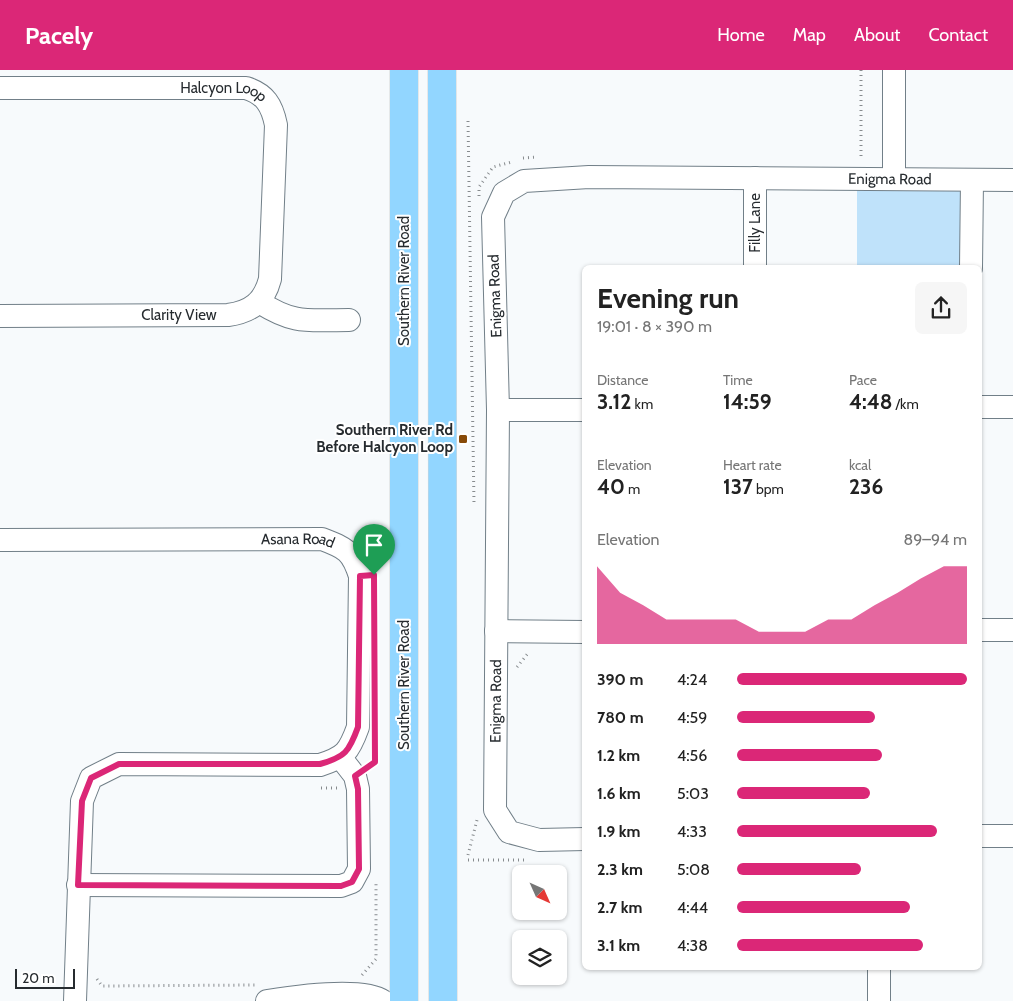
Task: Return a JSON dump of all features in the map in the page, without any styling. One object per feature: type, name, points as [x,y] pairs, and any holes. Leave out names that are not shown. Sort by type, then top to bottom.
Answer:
[{"type":"main road","name":"Southern River Road","points":[[404,70],[404,1001]]},
{"type":"main road","points":[[442,70],[443,1001]]},
{"type":"street","points":[[894,70],[894,179]]},
{"type":"street","name":"Halcyon Loop","points":[[0,88],[246,88],[259,92],[268,101],[276,125],[270,279],[266,292],[259,302]]},
{"type":"street","name":"Enigma Road","points":[[582,839],[538,840],[509,832],[495,810],[498,410],[493,217],[504,193],[524,181],[589,177],[1013,180]]},
{"type":"street","name":"Filly Lane","points":[[755,178],[755,265]]},
{"type":"street","points":[[971,265],[972,180]]},
{"type":"street","points":[[259,302],[287,318],[298,320],[350,320]]},
{"type":"street","name":"Clarity View","points":[[0,316],[228,315],[250,310],[259,302]]},
{"type":"street","points":[[982,407],[1013,407]]},
{"type":"street","points":[[498,410],[582,410]]},
{"type":"street","name":"Asana Road","points":[[0,540],[322,539],[344,548],[354,558],[360,576],[358,727],[352,745],[341,758]]},
{"type":"street","points":[[982,630],[1013,630]]},
{"type":"street","points":[[496,631],[582,632]]},
{"type":"street","points":[[75,1001],[78,885],[82,801],[91,778],[119,764],[320,764],[341,758],[365,774],[358,789],[359,869],[352,882],[347,884],[341,886],[78,885]]},
{"type":"street","points":[[982,836],[1013,836]]},
{"type":"street","points":[[879,970],[879,1001]]},
{"type":"street","points":[[266,993],[296,996],[359,994],[377,997],[383,1001]]},
{"type":"path","points":[[861,70],[861,159]]},
{"type":"path","points":[[468,120],[474,512]]},
{"type":"path","points":[[473,454],[498,454]]},
{"type":"path","points":[[516,668],[532,650]]},
{"type":"path","points":[[315,788],[339,788],[365,774],[375,762],[375,742]]},
{"type":"path","points":[[365,774],[375,762]]},
{"type":"path","points":[[468,869],[468,854],[479,814]]},
{"type":"path","points":[[360,978],[376,959],[376,880]]},
{"type":"path","points":[[94,975],[102,986],[266,993]]},
{"type":"shaded area","points":[[857,190],[961,190],[961,265],[857,265]]},
{"type":"place","name":"Southern River Rd Before Halcyon Loop","points":[[463,439]]},
{"type":"route","points":[[374,575],[375,762],[355,776],[358,789],[359,869],[352,882],[341,886],[78,885],[82,801],[91,778],[119,764],[320,764],[341,758],[352,745],[358,727],[360,576],[374,575]]}]
